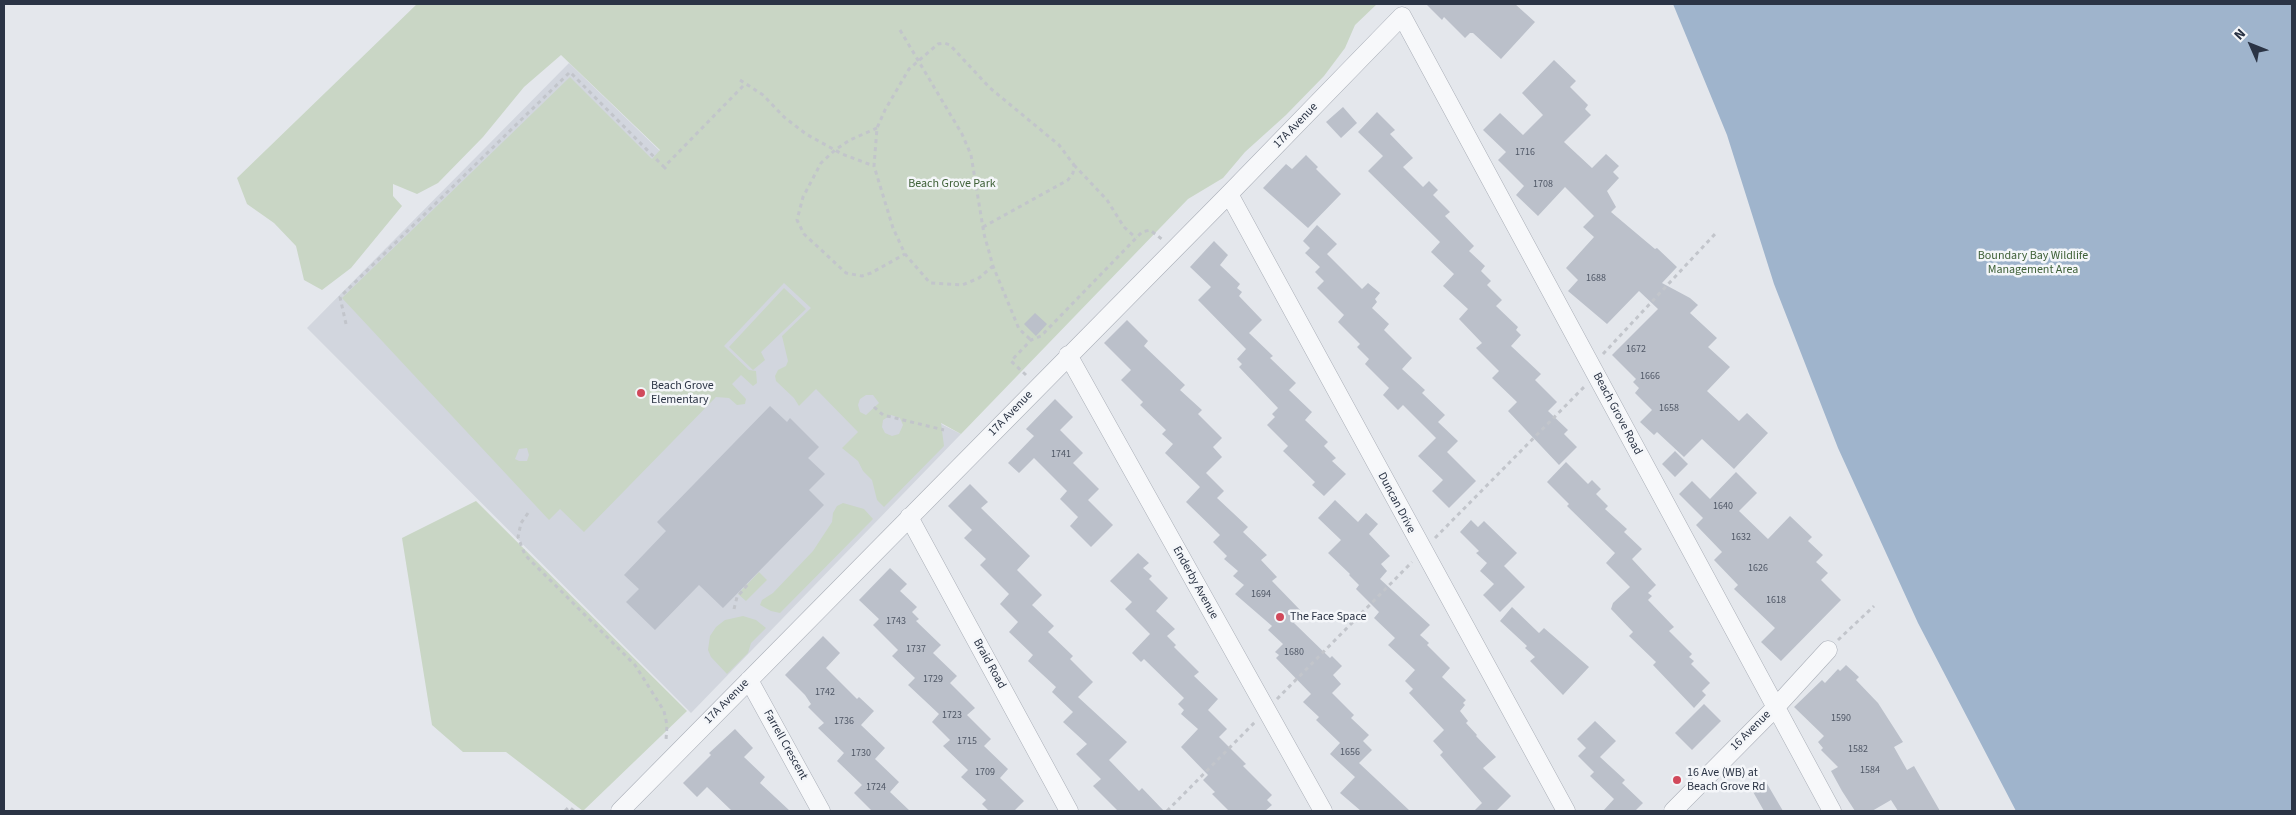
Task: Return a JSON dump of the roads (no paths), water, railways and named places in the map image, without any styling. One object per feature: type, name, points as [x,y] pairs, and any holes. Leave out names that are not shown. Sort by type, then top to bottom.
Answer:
[{"type":"street","name":"17A Avenue","points":[[620,811],[1068,355],[1230,194],[1402,16]]},
{"type":"street","name":"Beach Grove Road","points":[[1402,16],[1774,708],[1832,811]]},
{"type":"street","name":"Duncan Drive","points":[[1230,194],[1422,552],[1566,811]]},
{"type":"street","name":"Enderby Avenue","points":[[1068,355],[1323,811]]},
{"type":"street","name":"Braid Road","points":[[909,517],[1069,811]]},
{"type":"street","name":"16 Avenue","points":[[1673,811],[1828,650]]},
{"type":"street","name":"Farrell Crescent","points":[[749,680],[821,811]]},
{"type":"water","name":"Boundary Bay Wildlife Management Area","points":[[1673,4],[2292,4],[2292,811],[2016,811],[1918,623],[1838,448],[1774,284],[1727,135]]},
{"type":"place","name":"Beach Grove Elementary","points":[[641,393]]},
{"type":"place","name":"The Face Space","points":[[1280,617]]},
{"type":"place","name":"16 Ave (WB) at Beach Grove Rd","points":[[1677,780]]},
{"type":"park label","name":"Beach Grove Park","points":[[952,184]]}]
